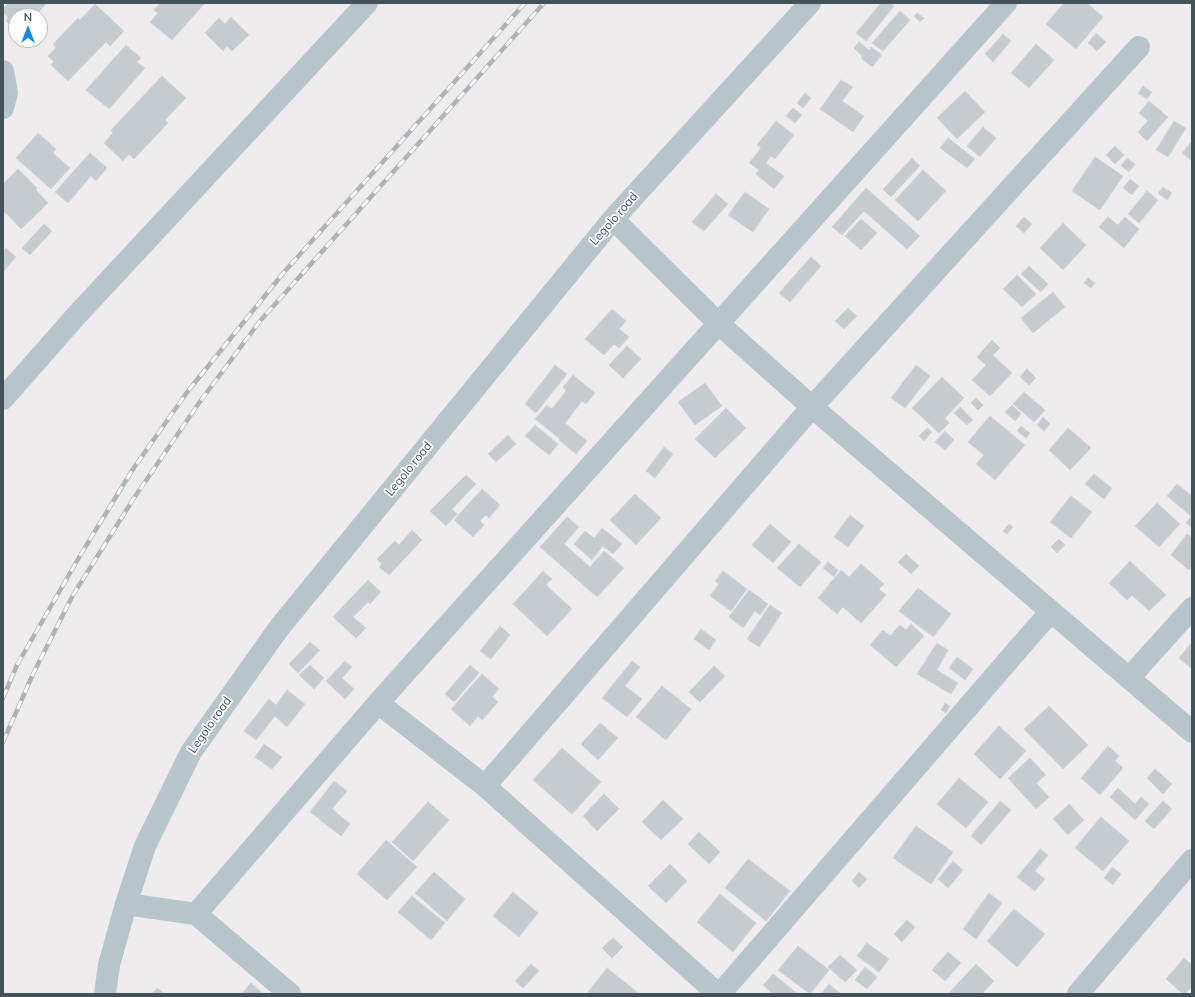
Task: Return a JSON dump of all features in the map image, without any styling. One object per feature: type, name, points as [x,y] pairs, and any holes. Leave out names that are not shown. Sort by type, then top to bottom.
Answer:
[{"type":"street","points":[[3,399],[76,316],[367,3]]},
{"type":"street","name":"Legolo road","points":[[105,994],[109,964],[126,904],[145,846],[191,752],[200,739],[279,628],[613,219],[810,3]]},
{"type":"street","points":[[196,914],[378,703],[1006,3]]},
{"type":"street","points":[[485,786],[812,407],[1139,47]]},
{"type":"street","points":[[3,71],[7,93],[3,108]]},
{"type":"street","points":[[613,219],[719,324],[812,407],[1192,732]]},
{"type":"street","points":[[1129,678],[1192,608]]},
{"type":"street","points":[[378,703],[485,786],[719,994],[1051,611]]},
{"type":"street","points":[[1089,990],[1192,860]]},
{"type":"street","points":[[126,904],[196,914],[290,994]]},
{"type":"building","points":[[8,3],[47,3],[42,8],[8,8],[8,17],[3,13],[3,9]]},
{"type":"building","points":[[160,3],[205,3],[172,40],[150,22],[158,13],[154,10]]},
{"type":"building","points":[[881,3],[890,3],[894,6],[866,41],[856,33]]},
{"type":"building","points":[[1064,3],[1087,3],[1103,17],[1076,49],[1046,24]]},
{"type":"building","points":[[95,4],[124,31],[110,46],[106,42],[68,81],[51,65],[54,62],[48,56],[56,48],[53,44],[78,18],[80,20]]},
{"type":"building","points":[[900,11],[910,20],[883,51],[872,43]]},
{"type":"building","points":[[917,13],[924,18],[920,22],[914,16]]},
{"type":"building","points":[[231,17],[249,35],[232,51],[227,46],[223,51],[205,33],[219,18],[225,24]]},
{"type":"building","points":[[1096,33],[1106,42],[1097,51],[1088,43]]},
{"type":"building","points":[[1003,34],[1011,41],[993,62],[985,54]]},
{"type":"building","points":[[859,42],[869,50],[871,47],[882,55],[872,67],[861,58],[862,56],[854,48]]},
{"type":"building","points":[[1036,44],[1054,60],[1029,88],[1011,73]]},
{"type":"building","points":[[126,45],[141,58],[137,62],[145,68],[109,109],[86,90]]},
{"type":"building","points":[[162,76],[186,98],[165,120],[168,123],[134,159],[129,154],[123,161],[104,143],[113,133],[111,130]]},
{"type":"building","points":[[841,80],[853,87],[842,101],[864,116],[853,132],[820,109]]},
{"type":"building","points":[[1143,86],[1152,92],[1147,99],[1138,93]]},
{"type":"building","points":[[965,91],[985,112],[957,139],[937,118]]},
{"type":"building","points":[[805,93],[811,98],[803,108],[797,103]]},
{"type":"building","points":[[1149,101],[1168,117],[1147,141],[1138,132],[1148,121],[1139,113]]},
{"type":"building","points":[[793,108],[802,115],[795,123],[786,116]]},
{"type":"building","points":[[776,121],[794,135],[775,159],[771,156],[766,163],[784,176],[774,189],[756,174],[759,170],[749,163],[761,148],[757,145]]},
{"type":"building","points":[[1174,121],[1186,128],[1168,157],[1156,150]]},
{"type":"building","points":[[983,127],[996,138],[980,157],[967,146]]},
{"type":"building","points":[[38,133],[56,149],[53,153],[70,168],[51,189],[16,158]]},
{"type":"building","points":[[948,138],[975,159],[967,168],[940,148]]},
{"type":"building","points":[[1192,141],[1192,161],[1182,153]]},
{"type":"building","points":[[1115,146],[1124,155],[1115,164],[1106,155]]},
{"type":"building","points":[[90,153],[107,168],[96,181],[91,176],[68,203],[55,192]]},
{"type":"building","points":[[1095,157],[1123,176],[1100,210],[1072,191]]},
{"type":"building","points":[[912,158],[920,166],[891,197],[883,189]]},
{"type":"building","points":[[1127,158],[1135,164],[1129,172],[1121,166]]},
{"type":"building","points":[[18,169],[37,188],[36,190],[48,203],[21,229],[5,212],[3,215],[3,184]]},
{"type":"building","points":[[923,170],[946,191],[918,221],[895,200]]},
{"type":"building","points":[[1130,179],[1139,186],[1132,195],[1123,188]]},
{"type":"building","points":[[1163,187],[1172,193],[1167,200],[1158,193]]},
{"type":"building","points":[[866,188],[920,236],[907,249],[864,211],[842,235],[832,227]]},
{"type":"building","points":[[1147,191],[1158,200],[1139,223],[1128,214]]},
{"type":"building","points":[[745,192],[769,209],[753,232],[728,215]]},
{"type":"building","points":[[716,194],[728,204],[704,231],[692,222]]},
{"type":"building","points":[[1024,217],[1032,224],[1024,233],[1016,226]]},
{"type":"building","points":[[1108,217],[1118,225],[1125,217],[1139,229],[1124,248],[1099,227]]},
{"type":"building","points":[[861,219],[877,233],[861,250],[845,236]]},
{"type":"building","points":[[1063,223],[1086,245],[1063,270],[1040,248]]},
{"type":"building","points":[[44,224],[52,231],[30,255],[22,248]]},
{"type":"building","points":[[6,248],[16,257],[3,272],[3,252]]},
{"type":"building","points":[[811,257],[821,266],[790,302],[779,293]]},
{"type":"building","points":[[1029,266],[1048,284],[1041,292],[1021,274]]},
{"type":"building","points":[[1017,275],[1036,294],[1022,307],[1003,289]]},
{"type":"building","points":[[1088,278],[1095,283],[1091,288],[1084,283]]},
{"type":"building","points":[[1053,292],[1065,307],[1033,333],[1021,318]]},
{"type":"building","points":[[848,308],[857,316],[844,329],[835,321]]},
{"type":"building","points":[[612,309],[626,321],[619,329],[629,337],[619,348],[614,344],[604,355],[585,339]]},
{"type":"building","points":[[992,340],[1000,348],[993,355],[1012,373],[990,396],[972,380],[986,365],[977,357]]},
{"type":"building","points":[[627,346],[641,359],[623,378],[609,365]]},
{"type":"building","points":[[555,365],[567,374],[536,413],[525,404]]},
{"type":"building","points":[[916,365],[930,376],[905,408],[891,398]]},
{"type":"building","points":[[1027,369],[1036,378],[1029,385],[1020,377]]},
{"type":"building","points":[[573,375],[595,393],[586,404],[582,401],[565,423],[587,441],[576,454],[535,419],[547,405],[552,409],[566,391],[563,387]]},
{"type":"building","points":[[942,377],[964,398],[945,418],[949,423],[939,433],[912,408]]},
{"type":"building","points":[[705,383],[722,406],[695,425],[678,402]]},
{"type":"building","points":[[1024,392],[1045,410],[1034,422],[1013,404]]},
{"type":"building","points":[[976,398],[983,405],[978,410],[971,403]]},
{"type":"building","points":[[1012,405],[1021,414],[1015,421],[1005,412]]},
{"type":"building","points":[[960,407],[973,420],[967,425],[954,413]]},
{"type":"building","points":[[726,408],[746,428],[715,458],[695,439]]},
{"type":"building","points":[[990,416],[1025,445],[995,480],[976,464],[984,455],[968,442]]},
{"type":"building","points":[[1043,417],[1050,424],[1044,431],[1037,425]]},
{"type":"building","points":[[535,425],[558,444],[549,455],[525,436]]},
{"type":"building","points":[[1021,426],[1030,433],[1026,438],[1017,431]]},
{"type":"building","points":[[927,428],[932,432],[924,441],[919,436]]},
{"type":"building","points":[[1068,428],[1091,448],[1070,470],[1049,450]]},
{"type":"building","points":[[945,431],[954,440],[945,450],[935,442]]},
{"type":"building","points":[[508,435],[516,444],[496,462],[488,454]]},
{"type":"building","points":[[664,447],[673,454],[655,478],[646,471]]},
{"type":"building","points":[[1094,474],[1112,488],[1104,499],[1085,484]]},
{"type":"building","points":[[466,475],[476,484],[452,509],[457,514],[446,526],[430,511]]},
{"type":"building","points":[[1177,484],[1192,496],[1192,528],[1186,523],[1191,516],[1167,496]]},
{"type":"building","points":[[482,489],[500,505],[489,518],[486,515],[480,521],[484,525],[473,537],[454,520]]},
{"type":"building","points":[[635,494],[661,518],[636,545],[610,520]]},
{"type":"building","points":[[1071,496],[1092,512],[1071,538],[1050,522]]},
{"type":"building","points":[[1157,503],[1180,524],[1159,547],[1135,526]]},
{"type":"building","points":[[850,515],[864,526],[848,547],[834,537]]},
{"type":"building","points":[[567,517],[579,527],[564,544],[590,567],[604,551],[624,568],[597,597],[540,547]]},
{"type":"building","points":[[770,524],[791,542],[773,563],[752,545]]},
{"type":"building","points":[[1009,524],[1013,527],[1007,534],[1003,531]]},
{"type":"building","points":[[602,528],[622,544],[613,554],[603,546],[592,560],[574,544],[585,531],[594,538]]},
{"type":"building","points":[[412,530],[422,540],[389,575],[379,567],[382,564],[377,559],[395,541],[399,545]]},
{"type":"building","points":[[1187,534],[1192,538],[1192,566],[1189,570],[1171,555]]},
{"type":"building","points":[[1059,539],[1065,545],[1057,553],[1051,547]]},
{"type":"building","points":[[799,544],[821,562],[800,587],[777,568]]},
{"type":"building","points":[[906,554],[919,566],[911,574],[898,562]]},
{"type":"building","points":[[1130,561],[1166,595],[1149,611],[1132,595],[1127,600],[1109,583]]},
{"type":"building","points":[[828,562],[838,570],[834,577],[823,568]]},
{"type":"building","points":[[861,564],[884,584],[879,589],[886,595],[861,623],[843,607],[837,614],[818,598],[841,570],[849,577]]},
{"type":"building","points":[[543,571],[552,579],[546,585],[572,609],[547,636],[513,604]]},
{"type":"building","points":[[723,571],[747,589],[731,611],[710,596],[719,584],[715,581]]},
{"type":"building","points":[[368,580],[381,592],[370,604],[368,602],[353,617],[366,628],[356,638],[333,617]]},
{"type":"building","points":[[918,588],[951,614],[933,637],[899,611]]},
{"type":"building","points":[[749,590],[768,604],[760,615],[755,611],[743,628],[729,617]]},
{"type":"building","points":[[770,605],[782,613],[759,647],[747,639]]},
{"type":"building","points":[[911,624],[924,636],[896,667],[870,645],[883,630],[890,636],[900,625],[906,630]]},
{"type":"building","points":[[500,626],[510,635],[491,659],[480,651]]},
{"type":"building","points":[[701,629],[716,640],[709,650],[694,639]]},
{"type":"building","points":[[310,642],[320,650],[298,673],[289,664]]},
{"type":"building","points":[[1192,642],[1192,669],[1179,658]]},
{"type":"building","points":[[937,643],[948,650],[937,670],[958,683],[951,694],[917,674]]},
{"type":"building","points":[[957,657],[973,669],[965,680],[949,668]]},
{"type":"building","points":[[345,661],[352,667],[342,678],[354,689],[345,699],[326,681]]},
{"type":"building","points":[[632,661],[640,667],[625,686],[642,699],[627,717],[602,698]]},
{"type":"building","points":[[310,665],[324,678],[314,689],[299,675]]},
{"type":"building","points":[[470,665],[479,673],[454,702],[445,694]]},
{"type":"building","points":[[714,666],[725,676],[700,702],[689,692]]},
{"type":"building","points":[[482,674],[499,689],[492,697],[498,702],[482,720],[478,716],[470,726],[451,709]]},
{"type":"building","points":[[662,686],[691,709],[666,740],[636,717]]},
{"type":"building","points":[[287,690],[305,704],[287,727],[275,716],[256,740],[244,731],[269,699],[276,705]]},
{"type":"building","points":[[945,703],[950,706],[946,713],[941,710]]},
{"type":"building","points":[[1049,706],[1088,745],[1063,769],[1024,729]]},
{"type":"building","points":[[600,723],[618,738],[598,760],[581,744]]},
{"type":"building","points":[[999,726],[1026,751],[1000,779],[974,754]]},
{"type":"building","points":[[264,744],[282,757],[272,769],[255,757]]},
{"type":"building","points":[[1108,746],[1119,756],[1115,761],[1123,768],[1100,795],[1081,778]]},
{"type":"building","points":[[562,748],[601,782],[572,814],[533,780]]},
{"type":"building","points":[[1030,758],[1046,775],[1036,783],[1049,797],[1036,809],[1008,778]]},
{"type":"building","points":[[1155,769],[1172,784],[1163,794],[1147,778]]},
{"type":"building","points":[[959,778],[988,802],[966,828],[937,804]]},
{"type":"building","points":[[334,781],[347,791],[332,809],[350,824],[341,836],[310,812]]},
{"type":"building","points":[[1118,788],[1135,804],[1141,797],[1149,804],[1135,820],[1110,797]]},
{"type":"building","points":[[604,794],[619,809],[597,831],[583,816]]},
{"type":"building","points":[[663,800],[683,819],[661,840],[642,822]]},
{"type":"building","points":[[1000,801],[1011,810],[981,845],[971,836]]},
{"type":"building","points":[[1163,801],[1172,809],[1154,829],[1145,821]]},
{"type":"building","points":[[428,802],[449,820],[413,861],[392,842]]},
{"type":"building","points":[[1069,804],[1084,820],[1068,835],[1053,819]]},
{"type":"building","points":[[1101,817],[1129,841],[1103,871],[1075,848]]},
{"type":"building","points":[[916,826],[953,852],[931,884],[893,858]]},
{"type":"building","points":[[699,832],[720,852],[709,864],[688,844]]},
{"type":"building","points":[[386,840],[417,867],[387,900],[357,874]]},
{"type":"building","points":[[1040,849],[1048,855],[1035,871],[1045,879],[1035,891],[1017,877]]},
{"type":"building","points":[[748,859],[790,891],[766,921],[725,888]]},
{"type":"building","points":[[953,861],[963,870],[948,888],[938,879]]},
{"type":"building","points":[[670,864],[687,881],[666,903],[648,886]]},
{"type":"building","points":[[1112,867],[1121,874],[1113,885],[1104,878]]},
{"type":"building","points":[[434,872],[465,899],[447,921],[415,893]]},
{"type":"building","points":[[859,872],[867,879],[859,888],[852,881]]},
{"type":"building","points":[[513,892],[538,913],[519,937],[493,916]]},
{"type":"building","points":[[989,893],[1002,903],[976,939],[963,929]]},
{"type":"building","points":[[720,894],[756,923],[733,952],[697,922]]},
{"type":"building","points":[[412,896],[445,923],[431,940],[398,912]]},
{"type":"building","points":[[1014,909],[1045,934],[1017,967],[987,941]]},
{"type":"building","points":[[907,920],[915,927],[902,942],[894,934]]},
{"type":"building","points":[[613,938],[623,947],[612,958],[602,948]]},
{"type":"building","points":[[867,943],[889,959],[879,972],[857,956]]},
{"type":"building","points":[[798,946],[829,970],[810,994],[778,970]]},
{"type":"building","points":[[948,952],[961,963],[945,981],[932,970]]},
{"type":"building","points":[[840,955],[857,970],[845,982],[828,967]]},
{"type":"building","points":[[1184,958],[1192,965],[1192,986],[1185,994],[1183,994],[1166,979]]},
{"type":"building","points":[[531,964],[539,971],[523,988],[515,981]]},
{"type":"building","points":[[976,964],[994,981],[982,994],[949,993]]},
{"type":"building","points":[[865,967],[877,977],[867,989],[855,980]]},
{"type":"building","points":[[607,968],[637,992],[636,994],[591,994],[588,992]]},
{"type":"building","points":[[773,974],[798,994],[773,994],[763,985]]},
{"type":"building","points":[[251,983],[261,992],[260,994],[245,994],[243,992]]},
{"type":"building","points":[[829,984],[841,994],[821,994]]},
{"type":"building","points":[[157,988],[165,994],[152,994]]},
{"type":"railway","points":[[3,698],[17,665],[81,554],[133,469],[188,391],[285,271],[525,3]]},
{"type":"railway","points":[[3,742],[33,674],[73,595],[134,498],[199,403],[260,321],[544,3]]}]
